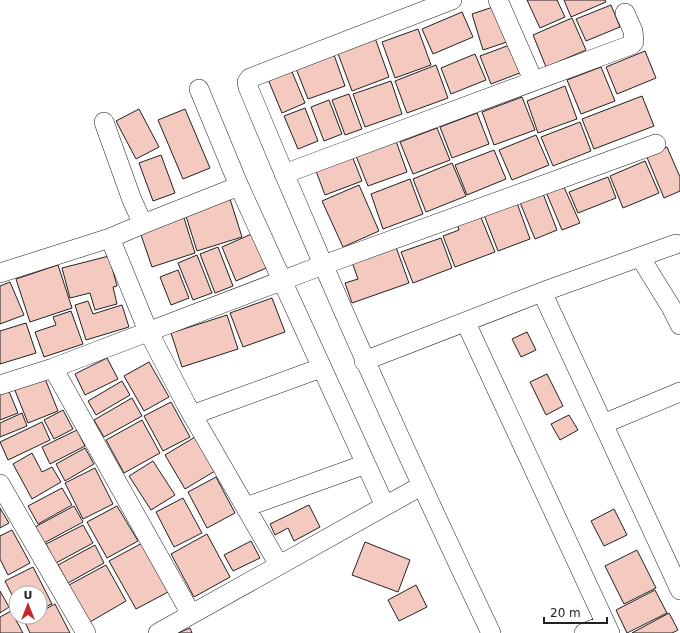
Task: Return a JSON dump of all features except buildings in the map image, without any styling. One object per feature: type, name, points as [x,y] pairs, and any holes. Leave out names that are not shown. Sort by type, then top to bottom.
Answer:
[{"type":"street","points":[[452,0],[250,78],[247,82],[284,174],[364,361],[421,486],[491,633]]},
{"type":"street","points":[[498,0],[533,80]]},
{"type":"street","points":[[284,174],[631,44],[634,42],[635,36],[625,13]]},
{"type":"street","points":[[199,89],[239,186],[385,506]]},
{"type":"street","points":[[104,122],[132,200],[143,224]]},
{"type":"street","points":[[0,385],[54,368],[323,265],[656,144]]},
{"type":"street","points":[[0,273],[110,238],[239,186]]},
{"type":"street","points":[[110,238],[148,331],[192,415],[279,566]]},
{"type":"street","points":[[364,361],[466,323],[542,292],[676,244]]},
{"type":"street","points":[[640,257],[671,307],[680,325]]},
{"type":"street","points":[[542,292],[680,590]]},
{"type":"street","points":[[466,323],[608,629],[584,633]]},
{"type":"street","points":[[54,368],[191,614]]},
{"type":"street","points":[[192,415],[322,368]]},
{"type":"street","points":[[603,424],[680,392]]},
{"type":"street","points":[[246,508],[366,464]]},
{"type":"street","points":[[0,484],[86,633]]},
{"type":"street","points":[[158,633],[421,486]]}]
